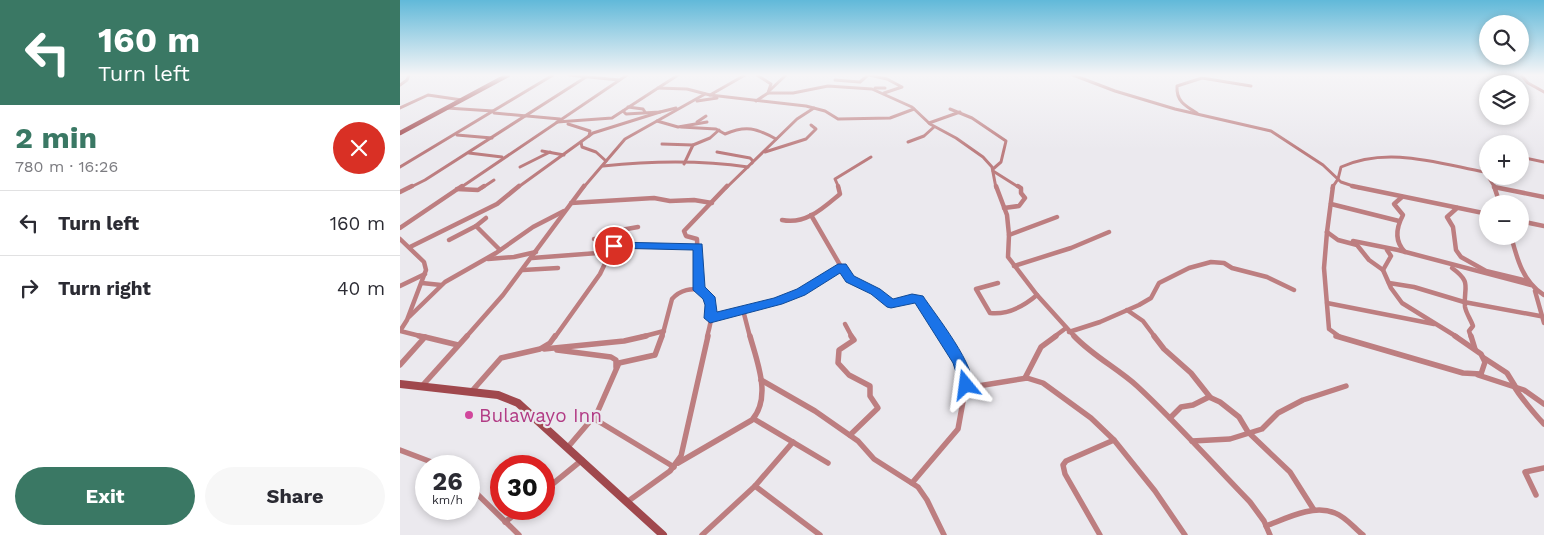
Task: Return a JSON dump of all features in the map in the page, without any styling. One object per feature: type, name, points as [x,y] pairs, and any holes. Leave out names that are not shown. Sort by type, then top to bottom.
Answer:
[{"type":"main road","points":[[400,133],[462,100]]},
{"type":"main road","points":[[400,384],[498,395],[518,403],[663,535]]},
{"type":"street","points":[[400,108],[418,100]]},
{"type":"street","points":[[400,168],[513,100]]},
{"type":"street","points":[[400,192],[419,184],[550,100]]},
{"type":"street","points":[[400,228],[590,100]]},
{"type":"street","points":[[447,108],[528,115],[561,120],[608,119],[639,100]]},
{"type":"street","points":[[422,386],[523,270],[565,210],[629,136],[695,100]]},
{"type":"street","points":[[410,247],[490,208],[589,136],[605,129],[700,100]]},
{"type":"street","points":[[746,100],[815,108],[828,112],[836,118],[894,117],[914,109]]},
{"type":"street","points":[[899,100],[914,109],[934,127],[956,138],[983,157],[993,170],[1021,188],[1021,193],[1025,198],[1019,206],[1004,208]]},
{"type":"street","points":[[1145,100],[1207,118],[1271,131],[1323,165],[1338,179],[1356,187],[1479,212]]},
{"type":"street","points":[[1179,100],[1207,118]]},
{"type":"street","points":[[400,104],[406,105]]},
{"type":"street","points":[[628,107],[642,109],[644,112]]},
{"type":"street","points":[[699,290],[697,238],[686,236],[684,231],[732,181],[798,118],[815,108]]},
{"type":"street","points":[[950,109],[960,112],[1007,142],[1001,162],[993,170]]},
{"type":"street","points":[[623,111],[625,114],[660,112]]},
{"type":"street","points":[[929,123],[960,112]]},
{"type":"street","points":[[682,127],[697,122],[706,116]]},
{"type":"street","points":[[645,117],[682,127],[719,130],[725,134],[738,128],[759,131],[776,139]]},
{"type":"street","points":[[605,129],[609,123],[608,119]]},
{"type":"street","points":[[561,120],[576,128],[590,131],[589,136]]},
{"type":"street","points":[[697,122],[707,122]]},
{"type":"street","points":[[760,155],[773,147],[802,141],[813,134],[816,129],[810,125]]},
{"type":"street","points":[[908,142],[924,136],[934,127]]},
{"type":"street","points":[[662,144],[693,145],[710,138],[719,130]]},
{"type":"street","points":[[456,135],[493,138]]},
{"type":"street","points":[[581,142],[583,147]]},
{"type":"street","points":[[684,164],[693,145]]},
{"type":"street","points":[[575,147],[583,147],[596,152],[606,161]]},
{"type":"street","points":[[542,151],[564,155]]},
{"type":"street","points":[[520,167],[550,152]]},
{"type":"street","points":[[717,152],[750,158],[753,161],[752,163]]},
{"type":"street","points":[[469,153],[502,158]]},
{"type":"street","points":[[1479,171],[1400,156],[1385,155],[1346,164],[1341,167],[1338,179],[1333,186],[1324,268],[1329,329],[1336,336],[1514,386],[1528,392],[1544,404]]},
{"type":"street","points":[[782,220],[791,223],[818,212],[840,194],[835,179],[871,157]]},
{"type":"street","points":[[1529,159],[1544,162]]},
{"type":"street","points":[[602,166],[632,163],[684,164],[714,162],[748,167]]},
{"type":"street","points":[[993,170],[996,189],[1009,220],[1008,254],[1014,266],[1036,295],[1092,353],[1122,373],[1170,418],[1250,502],[1270,535]]},
{"type":"street","points":[[456,189],[478,190],[494,180]]},
{"type":"street","points":[[1494,187],[1544,197]]},
{"type":"street","points":[[1494,187],[1497,195]]},
{"type":"street","points":[[1403,197],[1394,204],[1403,215],[1398,221],[1396,235],[1400,247],[1407,253]]},
{"type":"street","points":[[571,203],[654,198],[670,201],[694,200],[712,203]]},
{"type":"street","points":[[1331,204],[1398,221]]},
{"type":"street","points":[[1458,208],[1448,217],[1453,227],[1456,250],[1461,257],[1486,271],[1531,285],[1544,294]]},
{"type":"street","points":[[458,345],[400,331],[409,317],[441,284],[484,260],[530,229],[565,210]]},
{"type":"street","points":[[811,215],[850,279],[875,292],[891,304],[912,298],[918,299],[959,361],[965,374],[966,385],[958,428],[912,483]]},
{"type":"street","points":[[1010,235],[1057,217]]},
{"type":"street","points":[[449,240],[476,226],[486,218]]},
{"type":"street","points":[[1529,223],[1544,226]]},
{"type":"street","points":[[476,226],[498,251],[500,257]]},
{"type":"street","points":[[534,350],[550,343],[591,287],[623,229],[638,227]]},
{"type":"street","points":[[1014,266],[1070,248],[1109,232]]},
{"type":"street","points":[[1327,232],[1338,240],[1357,245],[1369,260],[1383,270],[1389,283],[1406,306],[1442,326],[1475,349],[1483,358],[1506,371],[1512,378],[1518,397],[1526,401],[1532,412],[1544,424]]},
{"type":"street","points":[[594,239],[618,238]]},
{"type":"street","points":[[400,239],[424,262],[425,274],[409,317]]},
{"type":"street","points":[[1347,242],[1355,241],[1407,253],[1492,277],[1531,285]]},
{"type":"street","points":[[1389,283],[1414,287],[1464,302],[1542,319],[1538,297],[1515,245]]},
{"type":"street","points":[[614,246],[698,247]]},
{"type":"street","points":[[1383,248],[1391,254],[1383,270]]},
{"type":"street","points":[[484,260],[536,252]]},
{"type":"street","points":[[532,258],[611,252]]},
{"type":"street","points":[[1025,378],[1041,347],[1068,330],[1100,322],[1150,298],[1159,283],[1189,268],[1215,262],[1267,277],[1294,290]]},
{"type":"street","points":[[1444,263],[1457,271],[1465,281],[1467,292],[1464,302],[1473,326],[1469,331],[1475,349]]},
{"type":"street","points":[[710,318],[778,301],[801,292],[842,267]]},
{"type":"street","points":[[523,270],[558,268]]},
{"type":"street","points":[[400,286],[425,274]]},
{"type":"street","points":[[422,283],[441,284]]},
{"type":"street","points":[[998,283],[976,289],[990,313],[994,314],[1017,308],[1030,301],[1036,295]]},
{"type":"street","points":[[568,447],[593,418],[616,368],[622,361],[655,355],[664,331],[669,304],[673,298],[680,292],[688,289],[699,290],[709,297],[711,305],[710,318],[683,452],[675,466]]},
{"type":"street","points":[[1327,303],[1442,326]]},
{"type":"street","points":[[626,503],[675,466],[754,418],[759,412],[763,393],[761,380],[743,310]]},
{"type":"street","points":[[1127,310],[1143,321],[1164,349],[1190,373],[1210,397],[1220,402],[1239,417],[1248,432],[1285,467],[1314,510]]},
{"type":"street","points":[[845,324],[854,340],[839,350],[838,363],[849,375],[870,386],[870,396],[878,408],[850,435]]},
{"type":"street","points":[[472,391],[501,358],[534,350],[624,341],[664,331]]},
{"type":"street","points":[[400,365],[425,337]]},
{"type":"street","points":[[548,349],[611,357],[616,360],[616,368]]},
{"type":"street","points":[[1477,375],[1483,371],[1485,365],[1483,358]]},
{"type":"street","points":[[966,385],[978,386],[1025,378],[1032,378],[1043,383],[1091,418],[1114,440],[1155,491],[1185,535]]},
{"type":"street","points":[[761,380],[815,411],[850,435],[874,459],[922,491],[944,535]]},
{"type":"street","points":[[1192,441],[1230,439],[1262,429],[1276,414],[1303,400],[1346,386]]},
{"type":"street","points":[[1170,418],[1181,407],[1193,405],[1210,397]]},
{"type":"street","points":[[593,418],[675,466]]},
{"type":"street","points":[[754,418],[828,463]]},
{"type":"street","points":[[1100,535],[1065,474],[1062,465],[1066,461],[1114,440]]},
{"type":"street","points":[[702,535],[755,486],[793,442]]},
{"type":"street","points":[[400,450],[415,456]]},
{"type":"street","points":[[555,482],[582,460]]},
{"type":"street","points":[[1536,495],[1525,472],[1544,468]]},
{"type":"street","points":[[755,486],[820,535]]},
{"type":"street","points":[[480,497],[519,535]]},
{"type":"street","points":[[1266,526],[1314,510],[1334,513],[1361,534]]},
{"type":"place","name":"Bulawayo Inn","points":[[469,415]]},
{"type":"route","points":[[614,246],[661,245],[698,247],[699,290],[709,297],[711,305],[710,318],[778,301],[801,292],[842,267],[847,277],[875,292],[888,303],[896,304],[912,298],[918,299],[963,368],[966,385]]}]
